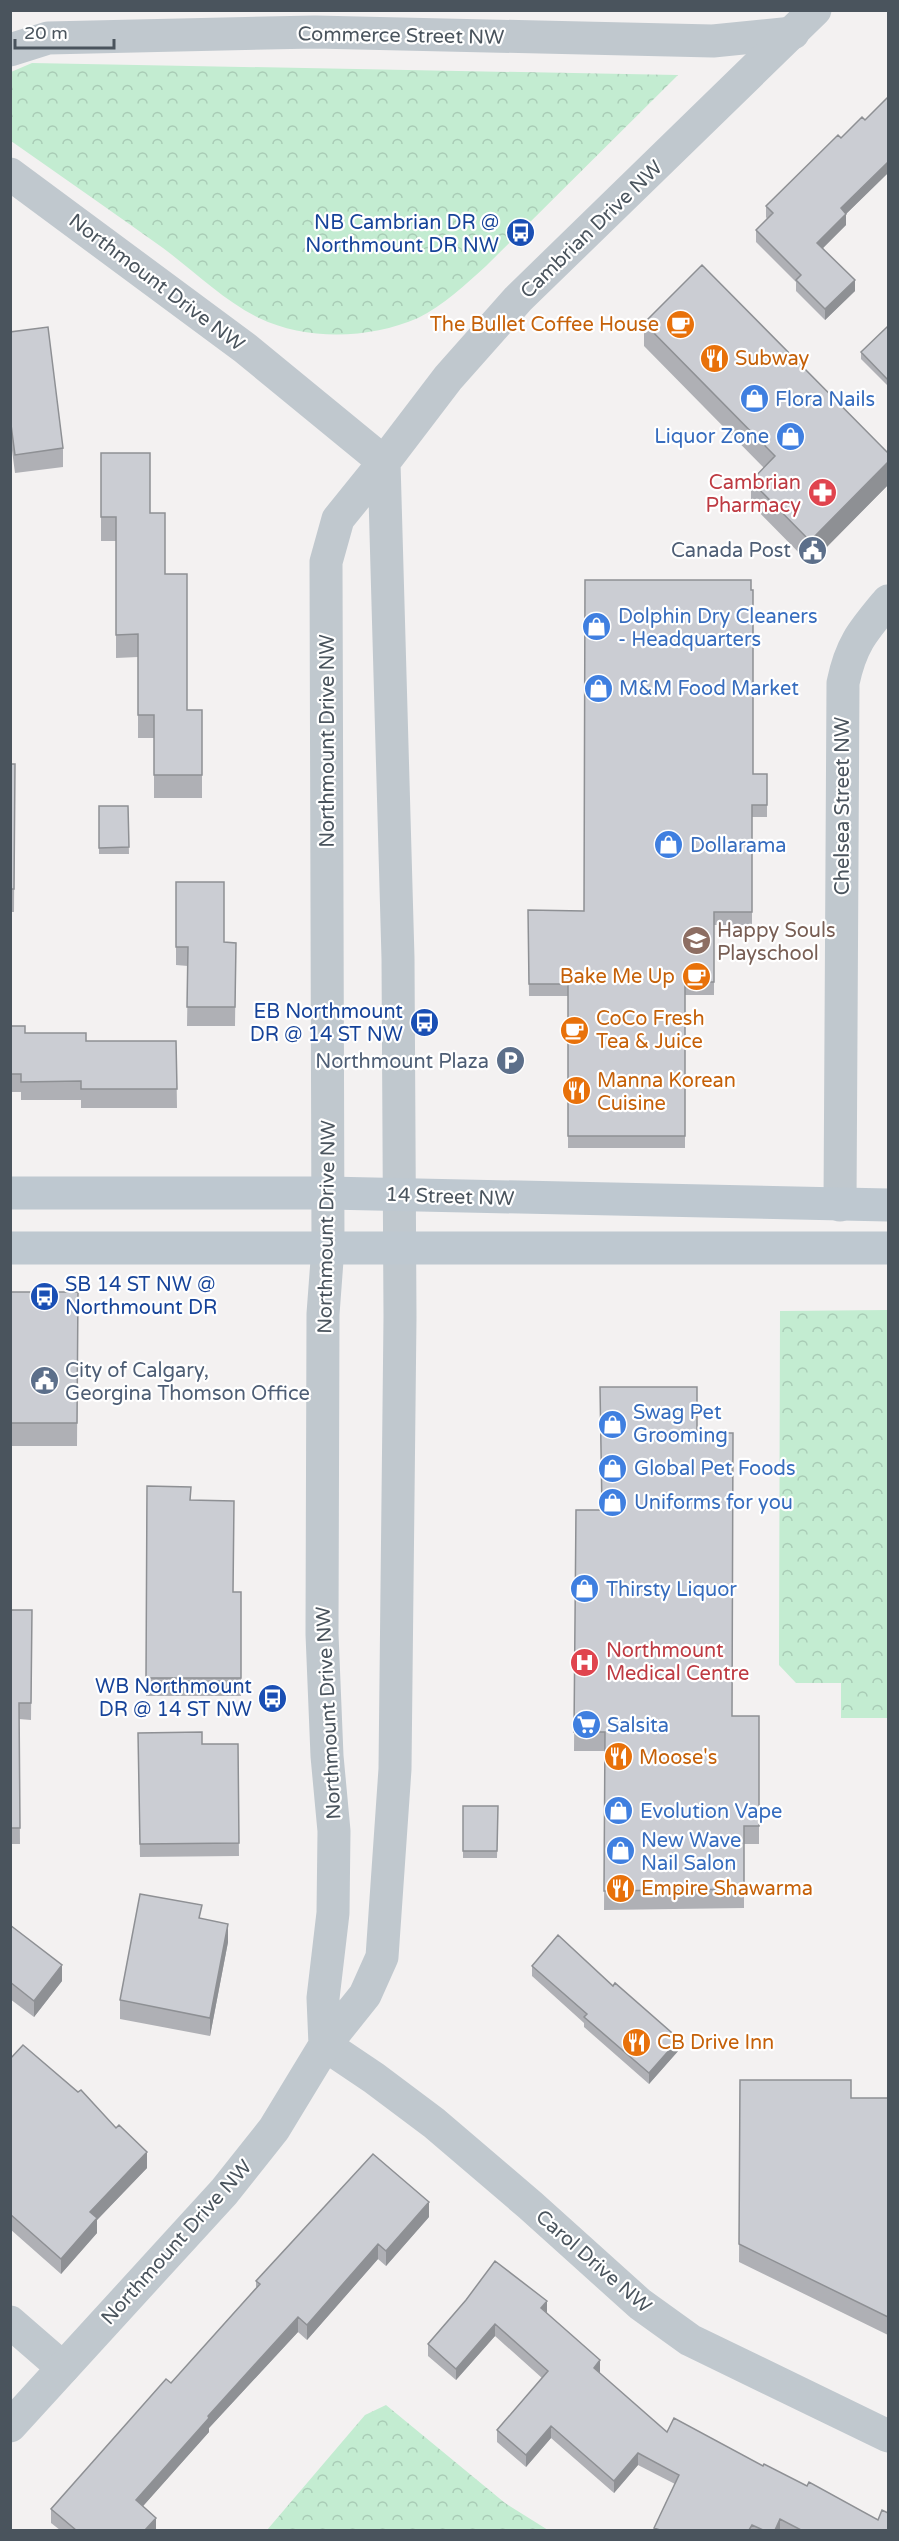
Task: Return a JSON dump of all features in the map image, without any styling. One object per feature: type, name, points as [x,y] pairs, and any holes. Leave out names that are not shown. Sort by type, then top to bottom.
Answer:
[{"type":"main road","name":"14 Street NW","points":[[10,1192],[399,1194],[888,1205]]},
{"type":"main road","points":[[10,1248],[888,1248]]},
{"type":"street","name":"Commerce Street NW","points":[[10,50],[48,38],[313,21],[713,41],[804,22]]},
{"type":"street","name":"Cambrian Drive NW","points":[[384,462],[448,378],[518,300],[804,22]]},
{"type":"street","name":"Northmount Drive NW","points":[[10,174],[245,348],[384,462],[398,957],[399,1194],[395,1769],[382,1958],[365,1995],[325,2045],[274,2130],[224,2192],[10,2426]]},
{"type":"street","name":"Northmount Drive NW","points":[[325,2045],[323,1998],[333,1913],[334,1831],[327,1756],[322,1634],[324,1314],[328,1247],[326,561],[338,519],[384,462]]},
{"type":"street","name":"Chelsea Street NW","points":[[840,1205],[843,683],[849,656],[863,631],[888,601]]},
{"type":"street","name":"Carol Drive NW","points":[[325,2045],[434,2123],[640,2304],[690,2340],[888,2436]]},
{"type":"street","points":[[10,2322],[63,2368]]},
{"type":"green space","points":[[32,63],[678,75],[486,266],[445,301],[418,318],[380,330],[318,334],[278,325],[246,311],[163,248],[11,141],[11,72]]},
{"type":"green space","points":[[888,1310],[888,1718],[841,1718],[841,1683],[796,1683],[779,1665],[780,1311]]},
{"type":"green space","points":[[386,2405],[505,2503],[548,2530],[267,2530],[365,2415]]},
{"type":"building","points":[[888,97],[888,162],[841,208],[846,214],[817,243],[855,280],[825,309],[796,280],[801,275],[756,230],[773,213],[766,206],[838,135],[841,138],[862,117],[865,120]]},
{"type":"building","points":[[702,265],[888,453],[888,462],[810,541],[751,481],[775,456],[644,323]]},
{"type":"building","points":[[48,327],[63,448],[15,455],[10,417],[10,332]]},
{"type":"building","points":[[888,328],[888,380],[861,352]]},
{"type":"building","points":[[101,453],[150,453],[150,513],[165,513],[165,574],[187,574],[187,710],[202,710],[202,775],[154,775],[154,715],[138,715],[138,634],[116,635],[116,517],[101,517]]},
{"type":"building","points":[[585,580],[751,580],[751,590],[753,590],[753,774],[767,774],[767,805],[752,805],[752,912],[714,912],[714,982],[685,982],[685,1136],[568,1136],[568,984],[529,984],[528,910],[584,911]]},
{"type":"building","points":[[10,764],[15,764],[14,889],[10,889]]},
{"type":"building","points":[[99,806],[128,806],[129,847],[99,848]]},
{"type":"building","points":[[176,882],[224,882],[224,942],[236,943],[235,1007],[187,1007],[188,947],[176,947]]},
{"type":"building","points":[[10,1026],[25,1026],[25,1033],[86,1033],[86,1041],[176,1041],[177,1089],[81,1089],[81,1081],[21,1082],[21,1074],[10,1074]]},
{"type":"building","name":"City of Calgary, Georgina Thomson Office","points":[[10,1292],[78,1292],[77,1423],[10,1423]]},
{"type":"building","points":[[600,1387],[697,1387],[697,1433],[733,1433],[732,1716],[759,1716],[759,1826],[744,1826],[744,1889],[604,1891],[605,1732],[574,1732],[576,1510],[602,1510]]},
{"type":"building","points":[[147,1486],[191,1487],[190,1500],[234,1501],[233,1592],[241,1592],[241,1678],[146,1678]]},
{"type":"building","points":[[10,1610],[32,1610],[31,1703],[19,1703],[20,1828],[10,1828]]},
{"type":"building","points":[[202,1732],[202,1744],[238,1744],[239,1843],[140,1844],[138,1733]]},
{"type":"building","points":[[463,1806],[498,1806],[497,1851],[463,1851]]},
{"type":"building","points":[[140,1894],[202,1905],[199,1918],[228,1924],[210,2018],[120,2000]]},
{"type":"building","points":[[10,1925],[62,1965],[34,2001],[10,1982]]},
{"type":"building","points":[[558,1935],[613,1986],[615,1983],[679,2039],[649,2073],[584,2017],[587,2014],[532,1966]]},
{"type":"building","points":[[23,2045],[78,2092],[81,2090],[116,2128],[119,2125],[147,2152],[90,2212],[97,2218],[61,2259],[10,2214],[10,2059]]},
{"type":"building","points":[[740,2080],[851,2080],[851,2098],[888,2098],[888,2317],[739,2244]]},
{"type":"building","points":[[373,2154],[429,2202],[386,2251],[378,2244],[307,2325],[298,2317],[208,2416],[209,2418],[136,2500],[156,2518],[145,2530],[76,2530],[51,2509],[166,2379],[171,2383],[260,2284],[256,2281]]},
{"type":"building","points":[[495,2261],[547,2301],[541,2308],[600,2360],[594,2368],[667,2432],[674,2418],[763,2466],[764,2464],[807,2486],[809,2482],[878,2520],[882,2510],[888,2513],[888,2530],[801,2530],[780,2519],[775,2530],[763,2530],[752,2525],[749,2530],[660,2530],[654,2528],[679,2475],[638,2453],[614,2481],[551,2426],[526,2455],[497,2430],[548,2371],[495,2324],[456,2369],[428,2344],[466,2300]]},
{"type":"place","name":"NB Cambrian DR @ Northmount DR NW","points":[[520,233]]},
{"type":"place","name":"The Bullet Coffee House","points":[[680,324]]},
{"type":"place","name":"Subway","points":[[714,358]]},
{"type":"place","name":"Flora Nails","points":[[754,399]]},
{"type":"place","name":"Liquor Zone","points":[[790,436]]},
{"type":"place","name":"Cambrian Pharmacy","points":[[822,493]]},
{"type":"place","name":"Canada Post","points":[[812,550]]},
{"type":"place","name":"Dolphin Dry Cleaners - Headquarters","points":[[597,627]]},
{"type":"place","name":"M&M Food Market","points":[[598,688]]},
{"type":"place","name":"Dollarama","points":[[669,845]]},
{"type":"place","name":"Happy Souls Playschool","points":[[696,941]]},
{"type":"place","name":"Bake Me Up","points":[[696,976]]},
{"type":"place","name":"EB Northmount DR @ 14 ST NW","points":[[424,1022]]},
{"type":"place","name":"CoCo Fresh Tea & Juice","points":[[575,1030]]},
{"type":"place","name":"Northmount Plaza","points":[[510,1061]]},
{"type":"place","name":"Manna Korean Cuisine","points":[[576,1091]]},
{"type":"place","name":"SB 14 ST NW @ Northmount DR","points":[[44,1296]]},
{"type":"place","name":"City of Calgary, Georgina Thomson Office","points":[[44,1381]]},
{"type":"place","name":"Swag Pet Grooming","points":[[612,1424]]},
{"type":"place","name":"Global Pet Foods","points":[[613,1468]]},
{"type":"place","name":"Uniforms for you","points":[[613,1502]]},
{"type":"place","name":"Thirsty Liquor","points":[[585,1589]]},
{"type":"place","name":"Northmount Medical Centre","points":[[585,1662]]},
{"type":"place","name":"WB Northmount DR @ 14 ST NW","points":[[273,1698]]},
{"type":"place","name":"Salsita","points":[[586,1725]]},
{"type":"place","name":"Moose's","points":[[618,1757]]},
{"type":"place","name":"Evolution Vape","points":[[619,1811]]},
{"type":"place","name":"New Wave Nail Salon","points":[[620,1851]]},
{"type":"place","name":"Empire Shawarma","points":[[620,1888]]},
{"type":"place","name":"CB Drive Inn","points":[[636,2042]]}]
